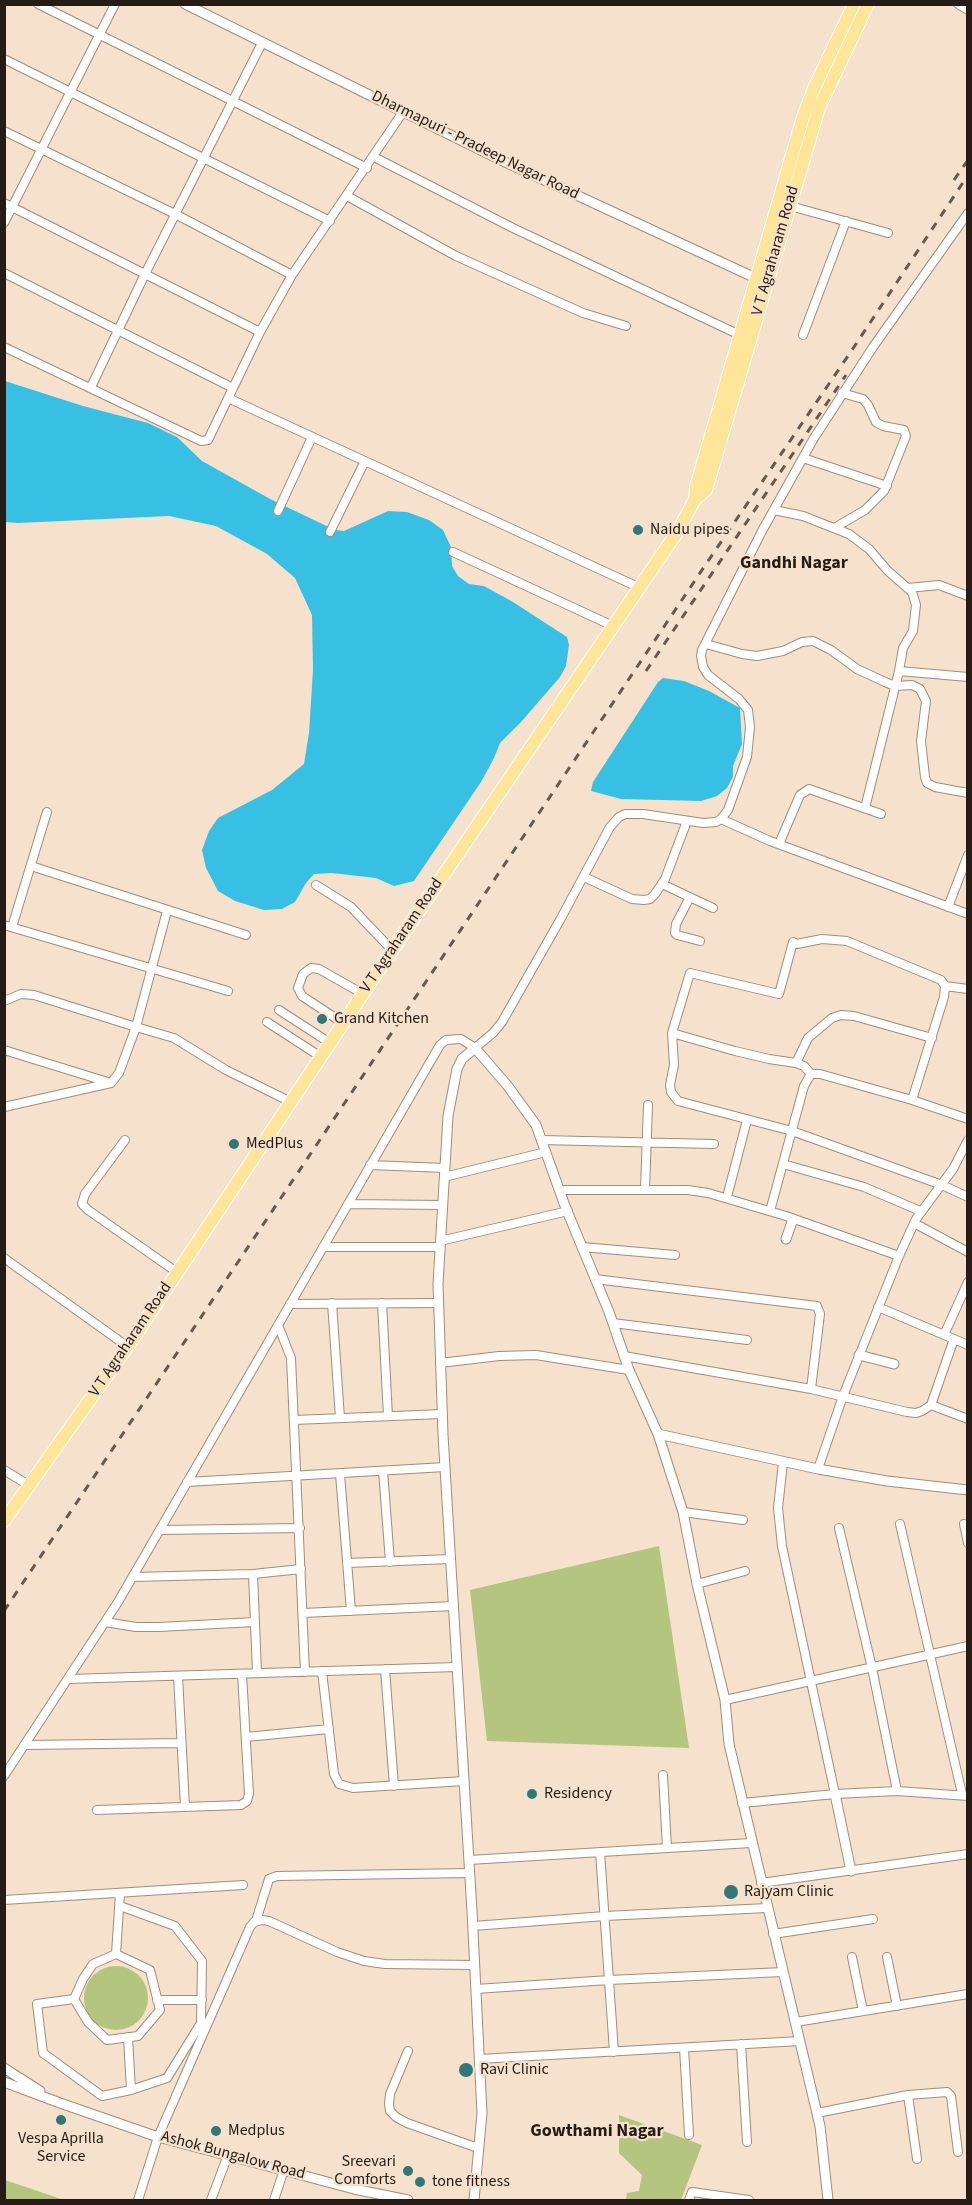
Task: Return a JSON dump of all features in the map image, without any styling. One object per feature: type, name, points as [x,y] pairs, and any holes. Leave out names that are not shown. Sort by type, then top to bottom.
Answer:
[{"type":"main road","name":"V T Agraharam Road","points":[[4,1521],[128,1347],[392,950],[678,531],[695,499],[696,487],[762,281],[803,117],[815,86],[854,4]]},
{"type":"main road","name":"V T Agraharam Road","points":[[762,281],[790,206],[819,108],[868,4]]},
{"type":"street","points":[[38,4],[367,168]]},
{"type":"street","points":[[4,223],[115,4]]},
{"type":"street","name":"Dharmapuri - Pradeep Nagar Road","points":[[185,4],[503,161],[762,281]]},
{"type":"street","points":[[958,4],[968,10]]},
{"type":"street","points":[[91,387],[117,330],[262,43]]},
{"type":"street","points":[[4,59],[330,221]]},
{"type":"street","points":[[4,346],[203,442],[210,438],[260,332],[292,275],[403,112]]},
{"type":"street","points":[[4,131],[175,214],[292,275]]},
{"type":"street","points":[[374,157],[533,238],[745,337]]},
{"type":"street","points":[[347,196],[456,256],[583,313],[626,326]]},
{"type":"street","points":[[4,203],[260,332]]},
{"type":"street","points":[[790,206],[888,233]]},
{"type":"street","points":[[474,2200],[482,2113],[442,1414],[438,1303],[448,1116],[457,1069],[462,1059],[493,1033],[502,1022],[610,827],[619,817],[625,814],[643,814],[703,823],[716,822],[728,810],[747,757],[750,727],[748,710],[739,699],[708,675],[703,667],[701,656],[774,510],[842,393],[968,213]]},
{"type":"street","points":[[803,335],[846,220]]},
{"type":"street","points":[[4,273],[233,388]]},
{"type":"street","points":[[836,527],[865,510],[878,499],[887,486],[906,433],[904,430],[880,425],[863,399],[842,393]]},
{"type":"street","points":[[228,398],[638,587]]},
{"type":"street","points":[[278,511],[312,437]]},
{"type":"street","points":[[803,458],[887,486]]},
{"type":"street","points":[[330,532],[365,461]]},
{"type":"street","points":[[774,510],[790,512],[836,527],[858,540],[908,588],[915,598],[913,631],[903,648],[884,738],[865,808]]},
{"type":"street","points":[[453,552],[613,626]]},
{"type":"street","points":[[908,588],[939,585],[968,596]]},
{"type":"street","points":[[706,644],[757,656],[783,651],[802,642],[813,641],[831,650],[857,669],[895,686],[912,685],[920,689],[926,700],[921,741],[922,765],[927,783],[935,787],[968,793]]},
{"type":"street","points":[[899,671],[968,677]]},
{"type":"street","points":[[779,844],[800,795],[805,790],[814,789],[881,814]]},
{"type":"street","points":[[47,812],[31,866],[8,926],[228,991]]},
{"type":"street","points":[[721,819],[779,844],[968,914]]},
{"type":"street","points":[[584,877],[638,901],[650,898],[662,884],[687,821]]},
{"type":"street","points":[[948,907],[968,855]]},
{"type":"street","points":[[31,866],[246,935]]},
{"type":"street","points":[[662,884],[713,908]]},
{"type":"street","points":[[316,885],[351,907],[392,950]]},
{"type":"street","points":[[690,897],[676,924],[675,933],[700,941]]},
{"type":"street","points":[[4,1107],[111,1083],[119,1074],[136,1027],[167,911]]},
{"type":"street","points":[[912,1100],[945,997],[945,986],[941,980],[847,941],[822,939],[797,944],[793,942],[779,994],[690,973],[672,1033],[674,1065],[670,1085],[674,1097],[682,1104],[792,1131],[942,1185],[968,1197]]},
{"type":"street","points":[[344,1023],[302,996],[298,988],[303,974],[311,968],[319,969],[363,994]]},
{"type":"street","points":[[945,986],[968,989]]},
{"type":"street","points":[[4,1001],[21,994],[34,995],[174,1038],[225,1070],[291,1102]]},
{"type":"street","points":[[279,1010],[330,1043]]},
{"type":"street","points":[[796,1063],[808,1038],[832,1018],[841,1015],[854,1016],[932,1038]]},
{"type":"street","points":[[267,1022],[321,1057]]},
{"type":"street","points":[[672,1033],[746,1054],[796,1063],[804,1066],[811,1074],[820,1074],[912,1100],[968,1119]]},
{"type":"street","points":[[4,1776],[133,1577],[440,1045],[446,1040],[461,1039],[475,1048],[513,1093],[536,1125],[629,1370],[658,1434],[683,1512],[724,1700],[729,1744],[760,1884],[820,2126],[828,2200]]},
{"type":"street","points":[[4,1050],[111,1083]]},
{"type":"street","points":[[770,1211],[804,1086],[811,1074]]},
{"type":"street","points":[[645,1190],[648,1105]]},
{"type":"street","points":[[727,1197],[747,1120]]},
{"type":"street","points":[[125,1140],[85,1194],[82,1204],[178,1273]]},
{"type":"street","points":[[541,1140],[714,1144]]},
{"type":"street","points":[[818,1469],[859,1354],[914,1223],[964,1157],[968,1140]]},
{"type":"street","points":[[370,1165],[444,1172],[546,1152]]},
{"type":"street","points":[[783,1164],[864,1187],[918,1210]]},
{"type":"street","points":[[560,1190],[688,1190],[727,1197],[899,1256]]},
{"type":"street","points":[[348,1204],[442,1205]]},
{"type":"street","points":[[323,1247],[440,1244],[568,1211]]},
{"type":"street","points":[[786,1239],[793,1219]]},
{"type":"street","points":[[914,1223],[968,1252]]},
{"type":"street","points":[[582,1247],[675,1255]]},
{"type":"street","points":[[4,1258],[128,1347]]},
{"type":"street","points":[[595,1279],[817,1306],[820,1314],[811,1389]]},
{"type":"street","points":[[944,1335],[968,1282]]},
{"type":"street","points":[[332,1303],[340,1418]]},
{"type":"street","points":[[382,1303],[388,1416]]},
{"type":"street","points":[[290,1304],[438,1303]]},
{"type":"street","points":[[878,1307],[968,1345]]},
{"type":"street","points":[[613,1323],[747,1340]]},
{"type":"street","points":[[278,1325],[291,1358],[305,1672]]},
{"type":"street","points":[[624,1356],[811,1389],[907,1412],[922,1411],[931,1405],[954,1339]]},
{"type":"street","points":[[859,1354],[894,1365]]},
{"type":"street","points":[[441,1363],[499,1356],[536,1355],[629,1370]]},
{"type":"street","points":[[931,1405],[968,1419]]},
{"type":"street","points":[[294,1420],[442,1414]]},
{"type":"street","points":[[658,1434],[818,1469],[898,1483],[968,1490]]},
{"type":"street","points":[[783,1462],[778,1508],[782,1546],[851,1871]]},
{"type":"street","points":[[187,1482],[445,1467]]},
{"type":"street","points":[[4,1470],[30,1486]]},
{"type":"street","points":[[383,1471],[390,1562]]},
{"type":"street","points":[[340,1474],[351,1611]]},
{"type":"street","points":[[683,1512],[742,1520]]},
{"type":"street","points":[[742,1803],[897,1791],[965,1795],[900,1524]]},
{"type":"street","points":[[964,1524],[968,1543]]},
{"type":"street","points":[[160,1530],[300,1528]]},
{"type":"street","points":[[839,1528],[872,1668],[897,1791]]},
{"type":"street","points":[[347,1563],[451,1559]]},
{"type":"street","points":[[133,1577],[253,1574],[301,1569]]},
{"type":"street","points":[[697,1584],[745,1571]]},
{"type":"street","points":[[253,1574],[257,1673]]},
{"type":"street","points":[[303,1613],[454,1606]]},
{"type":"street","points":[[105,1622],[136,1627],[255,1622]]},
{"type":"street","points":[[724,1700],[968,1646]]},
{"type":"street","points":[[68,1679],[457,1667]]},
{"type":"street","points":[[385,1669],[394,1786]]},
{"type":"street","points":[[322,1671],[334,1774],[339,1784],[353,1788],[464,1781]]},
{"type":"street","points":[[97,1810],[241,1805],[247,1802],[249,1794],[242,1674]]},
{"type":"street","points":[[178,1676],[185,1807]]},
{"type":"street","points":[[246,1737],[329,1728]]},
{"type":"street","points":[[25,1745],[182,1743]]},
{"type":"street","points":[[663,1775],[667,1848]]},
{"type":"street","points":[[469,1860],[751,1843]]},
{"type":"street","points":[[600,1852],[614,2052]]},
{"type":"street","points":[[760,1884],[968,1854]]},
{"type":"street","points":[[138,2200],[158,2137],[250,1927],[255,1921],[269,1879],[277,1876],[470,1873]]},
{"type":"street","points":[[4,1900],[243,1886]]},
{"type":"street","points":[[116,1954],[120,1893]]},
{"type":"street","points":[[74,1999],[37,2004],[43,2054],[102,2096],[131,2090],[167,2078],[201,2023],[202,1961],[175,1926],[120,1906]]},
{"type":"street","points":[[473,1926],[604,1916],[767,1908]]},
{"type":"street","points":[[773,1934],[873,1919]]},
{"type":"street","points":[[255,1921],[269,1921],[337,1952],[363,1961],[385,1964],[475,1965]]},
{"type":"street","points":[[116,1954],[150,1970],[160,2010],[138,2036],[107,2040],[88,2022],[74,1999],[93,1964],[116,1954]]},
{"type":"street","points":[[852,1957],[863,2011]]},
{"type":"street","points":[[887,1958],[897,2006]]},
{"type":"street","points":[[476,1989],[783,1972]]},
{"type":"street","points":[[795,2022],[968,1994]]},
{"type":"street","points":[[157,2000],[202,2000]]},
{"type":"street","points":[[128,2037],[131,2090]]},
{"type":"street","points":[[479,2059],[800,2041]]},
{"type":"street","points":[[741,2044],[747,2142]]},
{"type":"street","points":[[684,2048],[689,2135]]},
{"type":"street","points":[[408,2052],[390,2094],[390,2110],[396,2117],[407,2123],[478,2148]]},
{"type":"street","name":"Ashok Bungalow Road","points":[[4,2068],[60,2103]]},
{"type":"street","name":"Ashok Bungalow Road","points":[[4,2082],[158,2137],[408,2200]]},
{"type":"street","points":[[817,2113],[940,2091],[950,2094],[958,2152]]},
{"type":"street","points":[[908,2095],[917,2159]]},
{"type":"street","points":[[211,2200],[228,2155]]},
{"type":"street","points":[[274,2200],[284,2170]]},
{"type":"street","points":[[689,2200],[692,2192],[750,2200]]},
{"type":"green space","points":[[659,1546],[689,1748],[487,1741],[470,1590]]},
{"type":"green space","points":[[116,1966],[128,1968],[139,1975],[146,1986],[148,1998],[146,2010],[139,2021],[128,2028],[116,2030],[104,2028],[93,2021],[86,2010],[84,1998],[86,1986],[93,1975],[104,1968]]},
{"type":"green space","points":[[619,2115],[702,2145],[681,2200],[626,2200],[627,2193],[639,2191],[642,2175],[619,2153]]},
{"type":"green space","points":[[5,2180],[64,2200],[5,2200]]},
{"type":"water","points":[[5,381],[83,406],[148,423],[177,437],[202,461],[272,500],[335,530],[344,531],[388,511],[407,512],[429,520],[443,530],[451,547],[452,566],[458,576],[469,584],[484,586],[513,602],[567,637],[569,645],[566,666],[560,677],[500,743],[481,782],[414,881],[394,886],[376,878],[332,873],[314,874],[295,902],[282,909],[264,910],[235,901],[218,891],[206,868],[202,850],[209,831],[218,818],[272,790],[304,764],[309,733],[313,670],[312,615],[295,578],[267,554],[216,526],[169,516],[5,522]]},
{"type":"water","points":[[663,678],[684,681],[709,691],[740,708],[742,744],[733,766],[733,777],[727,788],[717,796],[701,801],[621,799],[591,791],[593,782],[658,682]]},
{"type":"railway","points":[[954,180],[968,160]]},
{"type":"railway","points":[[4,1611],[968,175]]},
{"type":"railway","points":[[646,671],[846,375]]},
{"type":"place","name":"Naidu pipes","points":[[638,530]]},
{"type":"place","name":"Grand Kitchen","points":[[322,1019]]},
{"type":"place","name":"MedPlus","points":[[234,1144]]},
{"type":"place","name":"Residency","points":[[532,1794]]},
{"type":"place","name":"Rajyam Clinic","points":[[731,1892]]},
{"type":"place","name":"Ravi Clinic","points":[[466,2070]]},
{"type":"place","name":"Vespa Aprilla Service","points":[[61,2120]]},
{"type":"place","name":"Medplus","points":[[216,2131]]},
{"type":"place","name":"Sreevari Comforts","points":[[408,2171]]},
{"type":"place","name":"tone fitness","points":[[420,2182]]},
{"type":"district","name":"Gandhi Nagar","points":[[794,564]]},
{"type":"district","name":"Gowthami Nagar","points":[[597,2132]]}]
